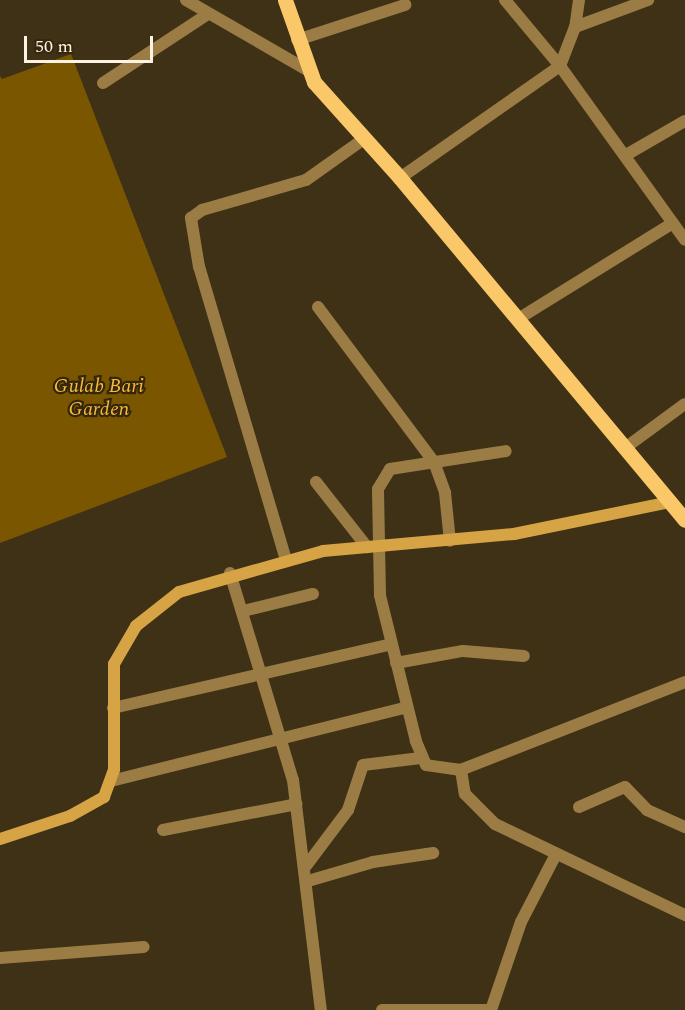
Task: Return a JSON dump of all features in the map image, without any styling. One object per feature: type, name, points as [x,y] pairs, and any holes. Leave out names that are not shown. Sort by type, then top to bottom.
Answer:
[{"type":"main road","points":[[285,0],[307,70],[685,520]]},
{"type":"street","points":[[186,0],[307,70]]},
{"type":"street","points":[[505,0],[560,66],[685,240]]},
{"type":"street","points":[[400,178],[560,66],[575,27],[579,0]]},
{"type":"street","points":[[575,27],[648,0]]},
{"type":"street","points":[[297,40],[405,5]]},
{"type":"street","points":[[103,83],[208,14]]},
{"type":"street","points":[[626,155],[685,122]]},
{"type":"street","points":[[286,560],[199,267],[191,218],[202,210],[306,180],[365,138]]},
{"type":"street","points":[[518,319],[674,223]]},
{"type":"street","points":[[318,308],[434,462],[445,493],[450,541]]},
{"type":"street","points":[[626,448],[685,404]]},
{"type":"street","points":[[506,451],[402,465],[382,476],[372,546],[380,595],[421,758],[434,769],[461,770],[685,682]]},
{"type":"street","points":[[316,482],[372,546]]},
{"type":"street","points":[[0,839],[95,803],[111,781],[114,664],[136,626],[179,592],[230,573],[286,560],[372,546],[450,541],[584,522],[670,502]]},
{"type":"street","points":[[230,573],[262,674],[297,804],[308,881],[321,1010]]},
{"type":"street","points":[[243,611],[312,594]]},
{"type":"street","points":[[113,708],[392,644]]},
{"type":"street","points":[[396,663],[463,651],[524,656]]},
{"type":"street","points":[[111,781],[407,707]]},
{"type":"street","points":[[306,866],[348,810],[363,765],[421,758]]},
{"type":"street","points":[[461,770],[465,794],[475,810],[555,855],[685,915]]},
{"type":"street","points":[[579,807],[626,787],[647,810],[685,827]]},
{"type":"street","points":[[163,830],[297,804]]},
{"type":"street","points":[[308,881],[373,862],[433,853]]},
{"type":"street","points":[[382,1010],[490,1010],[521,922],[555,855]]},
{"type":"street","points":[[0,958],[144,947]]},
{"type":"green space","name":"Gulab Bari Garden","points":[[71,54],[227,457],[0,543],[0,76],[2,79]]}]
